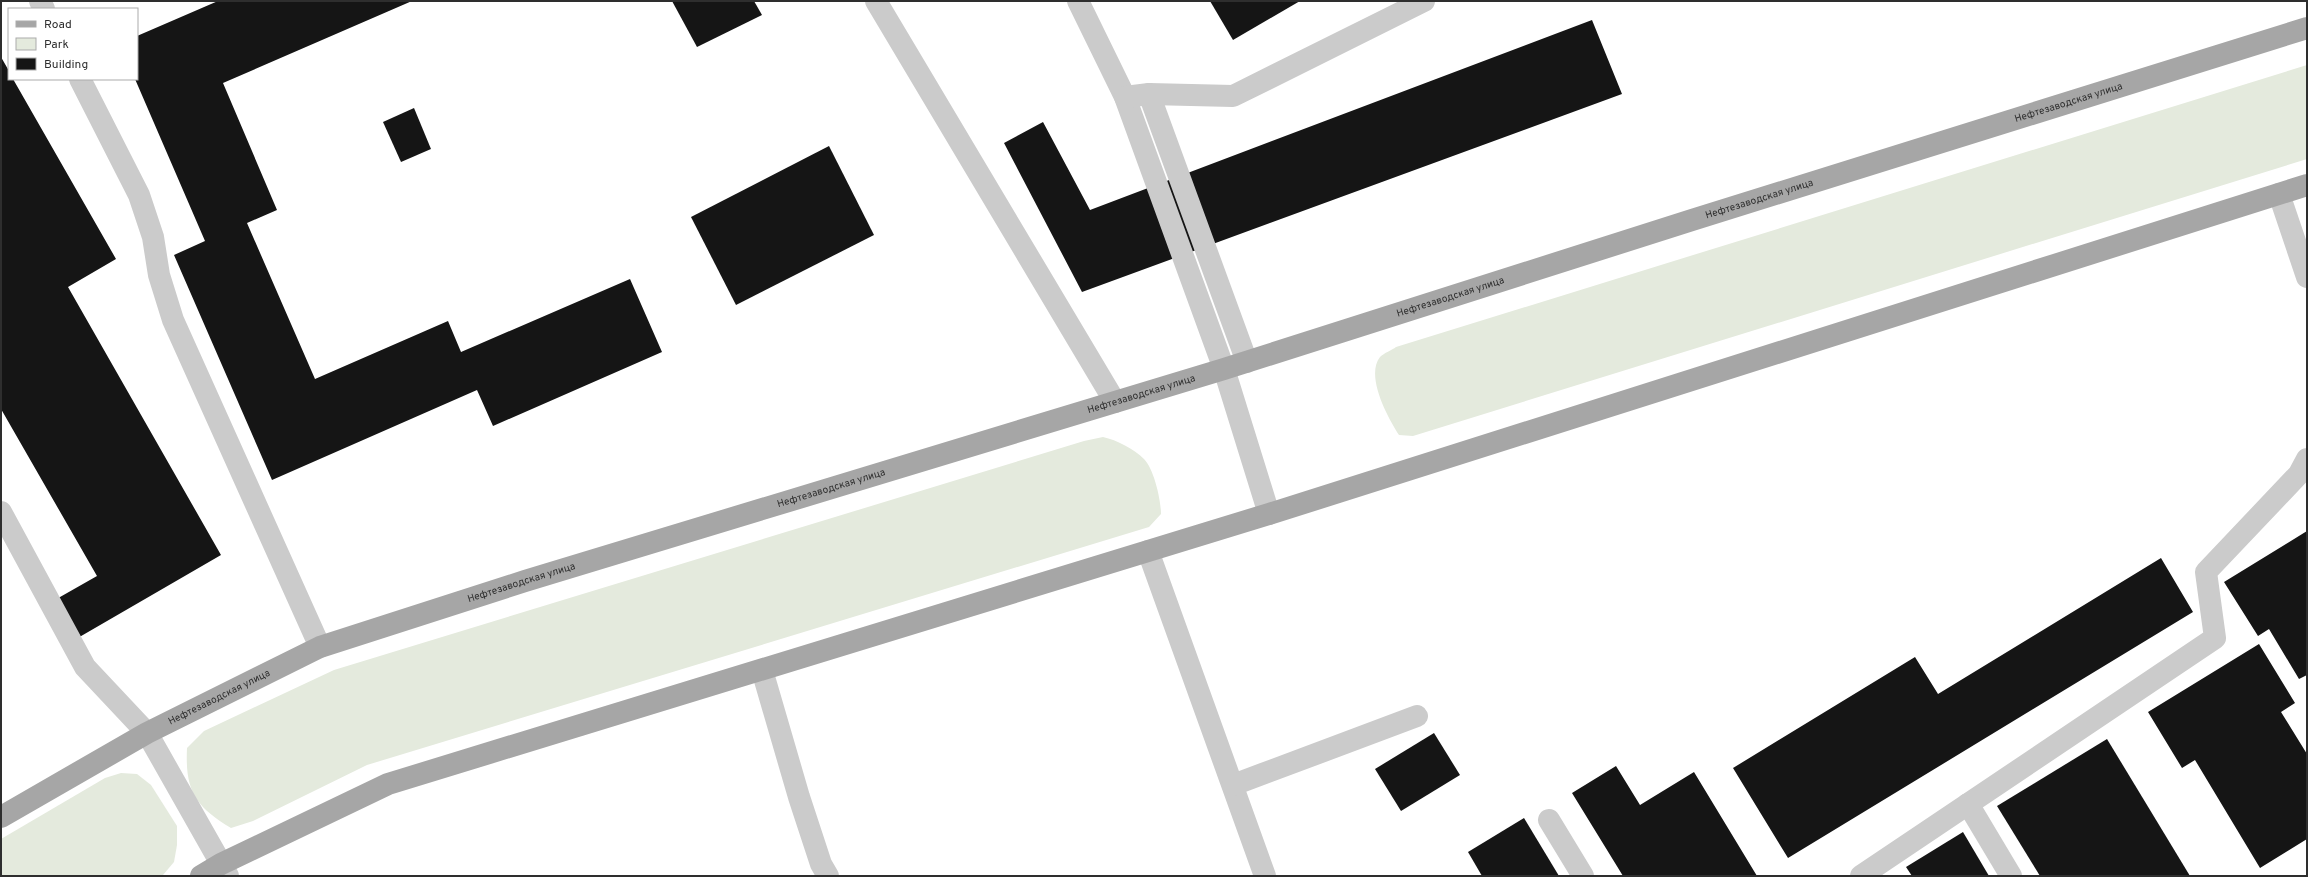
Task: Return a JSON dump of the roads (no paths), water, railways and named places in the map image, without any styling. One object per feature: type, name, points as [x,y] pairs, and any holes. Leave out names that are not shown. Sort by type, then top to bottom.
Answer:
[{"type":"main road","name":"Нефтезаводская улица","points":[[1,817],[146,733],[320,647],[525,581],[1247,362],[1707,215],[2307,28]]},
{"type":"main road","points":[[201,876],[225,870],[388,784],[1269,514],[2307,185]]},
{"type":"street","points":[[876,1],[1115,402]]},
{"type":"street","points":[[1078,1],[1125,97],[1224,369],[1269,514]]},
{"type":"street","points":[[1125,97],[1149,94],[1233,96],[1424,1]]},
{"type":"street","points":[[81,80],[139,194],[153,237],[159,275],[173,320],[320,647]]},
{"type":"street","points":[[1149,94],[1247,362]]},
{"type":"street","points":[[2279,194],[2307,277]]},
{"type":"street","points":[[1861,876],[2215,638],[2206,572],[2299,474],[2307,459]]},
{"type":"street","points":[[1,512],[85,667],[146,733],[225,870]]},
{"type":"street","points":[[1148,551],[1265,876]]},
{"type":"street","points":[[762,670],[799,797],[821,864],[828,876]]},
{"type":"street","points":[[1233,785],[1417,716]]},
{"type":"street","points":[[1968,804],[2011,876]]},
{"type":"street","points":[[1550,820],[1584,876]]}]
